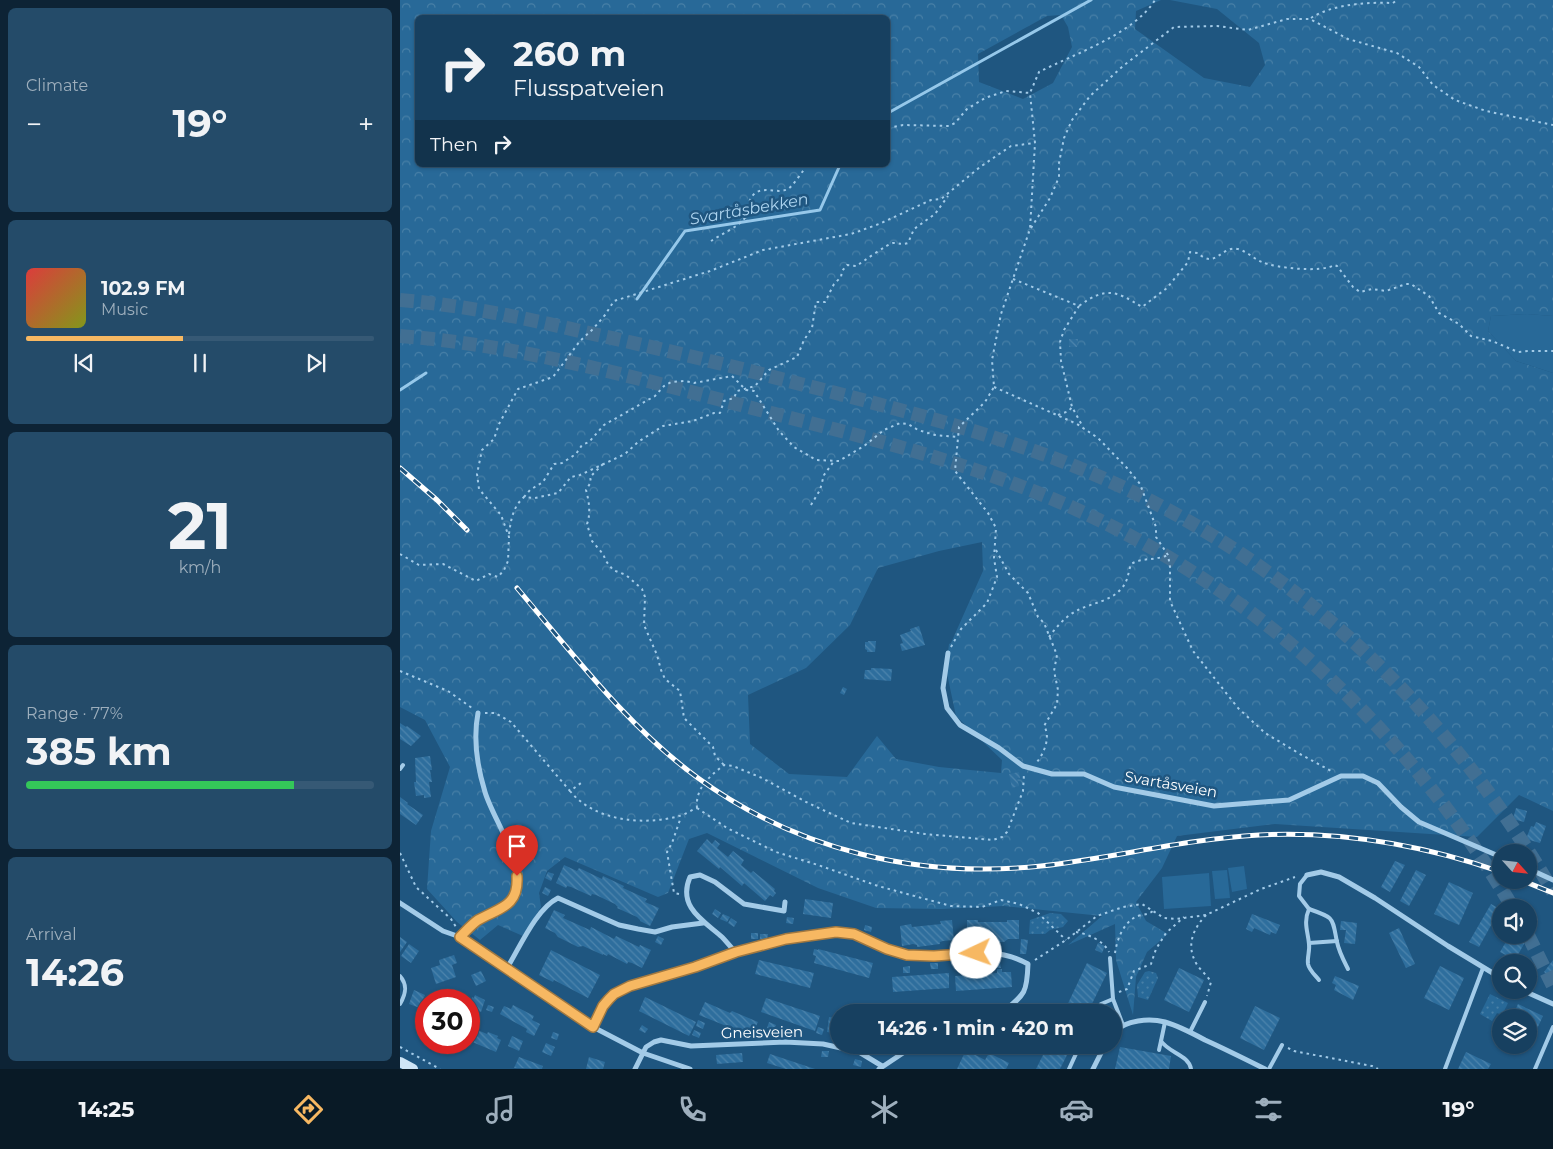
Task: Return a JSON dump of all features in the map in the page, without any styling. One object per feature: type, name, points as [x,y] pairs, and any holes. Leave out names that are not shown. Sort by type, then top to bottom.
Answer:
[{"type":"main road","points":[[400,1062],[412,1069]]},
{"type":"street","name":"Svartåsveien","points":[[948,653],[943,688],[947,708],[960,725],[999,748],[1024,766],[1052,774],[1084,774],[1114,787],[1214,806],[1288,800],[1341,776],[1363,776],[1378,783],[1401,807],[1419,822],[1492,853]]},
{"type":"street","points":[[460,937],[477,921],[502,909],[511,902],[518,884],[516,866],[509,845],[495,820],[485,794],[478,767],[475,728],[478,712]]},
{"type":"street","points":[[1307,875],[1322,872],[1339,877],[1492,973]]},
{"type":"street","points":[[1538,873],[1553,880]]},
{"type":"street","points":[[736,952],[723,938],[694,914],[686,895],[690,877],[700,875],[715,882],[744,904],[784,911],[785,902]]},
{"type":"street","points":[[507,968],[542,912],[550,903],[558,898],[620,925],[655,932],[672,927],[703,923]]},
{"type":"street","points":[[400,903],[443,931],[460,937],[593,1027],[643,1053],[690,1069]]},
{"type":"street","points":[[593,1027],[603,1006],[614,994],[647,980],[695,967],[736,952],[786,939],[836,932],[854,934],[887,949],[907,955],[934,956],[998,953],[1017,958],[1028,964],[1028,985],[1020,998],[1013,1004]]},
{"type":"street","points":[[1537,997],[1553,1004]]},
{"type":"street","points":[[1123,1025],[1149,1020],[1164,1022],[1190,1032],[1264,1069]]},
{"type":"street","name":"Gneisveien","points":[[643,1053],[646,1047],[661,1040],[691,1046],[785,1042],[823,1044],[859,1052],[880,1068]]},
{"type":"street","points":[[635,1069],[643,1053]]},
{"type":"street","points":[[880,1068],[901,1054]]},
{"type":"street","points":[[1093,1069],[1100,1054]]},
{"type":"lane","points":[[1307,875],[1300,884],[1299,896],[1309,909],[1331,918],[1335,927],[1337,941],[1348,969]]},
{"type":"lane","points":[[1309,909],[1306,916],[1309,966],[1319,980]]},
{"type":"lane","points":[[1309,943],[1337,941]]},
{"type":"lane","points":[[1110,958],[1112,997],[1123,1025]]},
{"type":"lane","points":[[1445,1069],[1483,968]]},
{"type":"lane","points":[[400,976],[406,989],[400,1004]]},
{"type":"lane","points":[[1101,1004],[1112,997]]},
{"type":"lane","points":[[1190,1032],[1205,1002]]},
{"type":"lane","points":[[1158,1050],[1164,1022]]},
{"type":"lane","points":[[1535,1069],[1553,1027]]},
{"type":"lane","points":[[1161,1042],[1169,1050],[1187,1060],[1191,1069]]},
{"type":"lane","points":[[1269,1069],[1282,1045]]},
{"type":"lane","points":[[1069,1069],[1076,1054]]},
{"type":"path","points":[[1030,229],[1035,143],[1030,93],[1039,72],[1090,48],[1133,23],[1146,13],[1155,0]]},
{"type":"path","points":[[1310,19],[1319,13],[1333,8],[1363,3],[1393,3],[1397,0]]},
{"type":"path","points":[[948,653],[961,629],[987,602],[997,577],[994,558],[996,528],[988,513],[955,470],[959,427],[985,402],[994,387],[992,360],[1001,314],[1030,229],[1050,198],[1059,177],[1059,163],[1064,138],[1072,120],[1090,96],[1117,72],[1174,27],[1217,26],[1248,30],[1287,19],[1310,19],[1348,39],[1397,53],[1419,68],[1433,86],[1455,100],[1486,111],[1553,125]]},
{"type":"path","points":[[890,128],[903,125],[949,126],[955,123],[967,109],[984,98],[1006,91],[1030,93]]},
{"type":"path","points":[[509,536],[501,515],[479,490],[477,474],[482,450],[494,439],[499,424],[518,389],[553,377],[580,341],[605,315],[614,301],[710,271],[763,250],[851,234],[879,224],[931,200],[941,200],[980,167],[1011,146],[1035,143]]},
{"type":"path","points":[[711,241],[739,225],[746,217],[752,196],[767,189],[782,190],[789,188],[806,167]]},
{"type":"path","points":[[524,497],[535,498],[558,492],[571,477],[625,454],[638,442],[663,426],[693,422],[714,413],[720,414],[724,401],[734,398],[737,392],[755,386],[769,370],[797,357],[804,340],[812,328],[816,302],[825,302],[847,265],[856,266],[894,243],[902,245],[908,243],[914,229],[935,214],[950,193]]},
{"type":"path","points":[[1083,428],[1072,407],[1061,361],[1060,342],[1064,330],[1080,306],[1092,296],[1101,293],[1114,293],[1142,307],[1167,288],[1188,262],[1190,252],[1198,253],[1201,257],[1211,259],[1236,249],[1263,263],[1318,270],[1334,265],[1337,266],[1353,287],[1360,292],[1372,289],[1386,290],[1411,284],[1429,296],[1439,313],[1459,324],[1470,336],[1492,341],[1518,352],[1553,351]]},
{"type":"path","points":[[1013,279],[1080,306]]},
{"type":"path","points":[[400,554],[420,564],[443,564],[476,581],[489,574],[498,577],[508,561],[509,536],[514,510],[530,490],[543,482],[554,464],[562,463],[576,454],[582,445],[589,442],[604,425],[655,396],[664,386],[671,382],[684,381],[694,383],[732,376],[746,390],[754,391],[779,431],[794,447],[816,460],[839,461],[864,446],[884,430],[900,424],[908,424],[918,430],[935,435],[958,436]]},
{"type":"path","points":[[994,387],[1083,428],[1098,438],[1116,455],[1140,484],[1156,527],[1156,537],[1168,555],[1170,601],[1193,651],[1238,708],[1266,733],[1341,776]]},
{"type":"path","points":[[1058,416],[1069,411],[1072,407]]},
{"type":"path","points":[[811,505],[820,490],[824,475],[834,461]]},
{"type":"path","points":[[604,463],[590,477],[591,482],[586,490],[590,516],[587,524],[592,541],[613,570],[626,575],[642,589],[645,598],[644,625],[665,679],[680,691],[684,718],[712,747],[715,756],[724,765],[734,766],[762,778],[808,803],[851,823],[925,834],[994,840],[1002,837],[1007,832],[1023,790],[1024,766],[1039,760],[1046,744],[1046,729],[1044,726],[1057,704],[1058,690],[1054,671],[1057,655],[1028,593],[1009,574],[995,548]]},
{"type":"path","points":[[1049,637],[1062,622],[1076,611],[1114,596],[1126,582],[1131,564],[1168,555]]},
{"type":"path","points":[[400,671],[448,691],[478,712],[495,713],[511,722],[577,800],[611,817],[647,820],[681,816],[697,808]]},
{"type":"path","points":[[724,765],[705,780],[696,801],[697,808],[727,828],[776,852],[878,886],[951,906],[982,907],[1001,900],[1019,904],[1038,913],[1066,940]]},
{"type":"path","points":[[570,791],[581,783]]},
{"type":"path","points":[[681,816],[667,852],[674,893],[686,895]]},
{"type":"path","points":[[400,852],[416,887],[451,919],[460,937]]},
{"type":"path","points":[[1028,964],[1066,940],[1097,916],[1123,907],[1142,904],[1164,918],[1176,919],[1206,915],[1261,889],[1307,875]]},
{"type":"path","points":[[1110,958],[1114,955],[1120,934],[1127,922],[1153,911]]},
{"type":"path","points":[[1205,1002],[1211,982],[1196,963],[1190,943],[1194,931],[1206,915]]},
{"type":"path","points":[[1112,997],[1127,989],[1131,983],[1134,970],[1151,964],[1156,949],[1166,933],[1184,917]]},
{"type":"path","points":[[1076,932],[1083,933],[1102,943],[1109,949],[1110,958]]},
{"type":"path","points":[[1282,1045],[1294,1051],[1372,1066],[1378,1069]]},
{"type":"path","points":[[400,1047],[440,1069]]},
{"type":"green space","points":[[400,0],[1161,0],[1136,11],[1135,29],[1204,78],[1250,87],[1265,65],[1259,43],[1217,9],[1170,0],[1553,0],[1553,316],[1527,314],[1491,316],[1488,331],[1516,361],[1553,373],[1553,811],[1519,795],[1477,837],[1275,824],[1177,836],[1162,868],[1136,902],[1146,921],[1168,934],[1147,952],[1136,977],[1133,1015],[1116,960],[1115,924],[1068,945],[1102,916],[1004,906],[941,909],[876,908],[818,888],[707,833],[689,839],[668,893],[658,897],[565,857],[547,871],[539,893],[541,907],[523,936],[498,925],[480,940],[457,922],[427,889],[431,831],[450,767],[425,720],[400,707]],"holes":[[[1061,15],[1068,27],[1072,47],[1053,83],[1023,99],[979,82],[978,54],[1047,16]],[[982,542],[983,571],[949,644],[946,669],[956,716],[1002,760],[1001,773],[939,767],[896,759],[877,736],[847,777],[789,774],[750,744],[748,695],[806,668],[850,625],[878,568],[939,551]]]},
{"type":"green space","points":[[1527,314],[1553,316],[1553,373],[1516,361],[1488,331],[1491,316]]},
{"type":"green space","points":[[1244,866],[1247,889],[1232,892],[1228,868]]},
{"type":"green space","points":[[1227,870],[1230,898],[1215,899],[1212,871]]},
{"type":"green space","points":[[1209,873],[1211,906],[1164,909],[1162,877]]},
{"type":"green space","points":[[1050,913],[1061,914],[1068,921],[1063,927],[1050,930],[1045,934],[1029,934],[1030,920]]},
{"type":"green space","points":[[1145,972],[1156,973],[1158,978],[1148,1000],[1138,997],[1137,985]]},
{"type":"green space","points":[[1490,994],[1492,999],[1500,999],[1508,1003],[1505,1009],[1492,1009],[1492,1021],[1480,1014]]},
{"type":"building","points":[[1069,339],[1078,339],[1077,347],[1069,347]]},
{"type":"building","points":[[919,626],[925,645],[902,651],[900,644],[903,643],[900,635]]},
{"type":"building","points":[[876,641],[875,652],[867,652],[865,649],[865,642]]},
{"type":"building","points":[[871,668],[892,669],[891,681],[864,679],[865,670],[871,670]]},
{"type":"building","points":[[843,687],[847,689],[844,695],[840,693]]},
{"type":"building","points":[[400,723],[421,736],[411,746],[400,739]]},
{"type":"building","points":[[430,756],[432,770],[430,770],[432,782],[429,782],[431,797],[424,798],[424,795],[416,796],[414,782],[416,782],[415,758]]},
{"type":"building","points":[[1019,772],[1020,778],[1017,778],[1019,786],[1012,788],[1009,774]]},
{"type":"building","points":[[400,797],[423,815],[416,825],[400,814]]},
{"type":"building","points":[[1516,808],[1527,811],[1524,822],[1513,819]]},
{"type":"building","points":[[1536,822],[1546,826],[1540,843],[1526,839],[1531,826],[1534,827]]},
{"type":"building","points":[[707,839],[712,844],[715,840],[720,844],[717,848],[728,857],[733,851],[744,860],[741,865],[751,873],[753,871],[775,889],[776,893],[773,897],[770,895],[765,901],[744,883],[742,886],[697,851]]},
{"type":"building","points":[[1395,861],[1405,865],[1390,892],[1381,887]]},
{"type":"building","points":[[564,865],[577,871],[579,868],[602,879],[603,876],[647,899],[645,902],[659,908],[650,926],[640,921],[637,917],[617,908],[615,904],[596,895],[592,894],[591,896],[556,883]]},
{"type":"building","points":[[1416,870],[1426,875],[1409,906],[1400,901]]},
{"type":"building","points":[[548,872],[554,874],[551,881],[545,878]]},
{"type":"building","points":[[1449,882],[1473,893],[1459,925],[1434,914]]},
{"type":"building","points":[[545,887],[551,890],[548,896],[542,893]]},
{"type":"building","points":[[805,899],[833,903],[831,918],[803,914]]},
{"type":"building","points":[[1492,905],[1492,923],[1479,947],[1469,942]]},
{"type":"building","points":[[715,909],[721,913],[718,918],[712,914]]},
{"type":"building","points":[[554,910],[565,915],[563,918],[590,930],[591,927],[614,939],[616,936],[639,947],[640,945],[651,950],[642,968],[632,963],[628,962],[627,964],[608,954],[607,956],[583,946],[578,947],[558,937],[555,933],[545,928]]},
{"type":"building","points":[[723,914],[730,917],[727,922],[720,919]]},
{"type":"building","points":[[1252,914],[1280,925],[1276,934],[1271,932],[1270,935],[1254,928],[1252,932],[1246,929]]},
{"type":"building","points":[[787,917],[794,918],[793,924],[786,923]]},
{"type":"building","points":[[731,918],[737,922],[734,927],[728,923]]},
{"type":"building","points":[[952,920],[954,940],[917,947],[917,945],[913,944],[902,946],[900,926],[911,924],[912,927],[941,924],[940,921]]},
{"type":"building","points":[[967,920],[1007,922],[1007,920],[1019,920],[1019,939],[1008,939],[1004,942],[967,940]]},
{"type":"building","points":[[1341,921],[1357,923],[1355,944],[1344,943],[1346,930],[1340,930]]},
{"type":"building","points":[[865,925],[872,927],[871,932],[864,930]]},
{"type":"building","points":[[1399,928],[1415,964],[1406,968],[1389,933]]},
{"type":"building","points":[[751,933],[758,933],[758,939],[751,939]]},
{"type":"building","points":[[760,934],[768,934],[767,940],[760,939]]},
{"type":"building","points":[[658,936],[664,939],[661,945],[655,942]]},
{"type":"building","points":[[400,937],[407,942],[400,952]]},
{"type":"building","points":[[1021,939],[1028,940],[1026,954],[1020,954]]},
{"type":"building","points":[[1098,943],[1105,946],[1102,953],[1095,950]]},
{"type":"building","points":[[409,944],[419,951],[411,963],[401,956]]},
{"type":"building","points":[[1505,944],[1524,944],[1518,954],[1504,954],[1500,952]]},
{"type":"building","points":[[814,949],[873,963],[869,978],[814,963],[816,956],[813,955]]},
{"type":"building","points":[[551,950],[600,975],[588,998],[554,980],[553,982],[539,975]]},
{"type":"building","points":[[454,955],[457,963],[452,965],[456,977],[436,984],[431,968],[440,965],[439,960]]},
{"type":"building","points":[[759,960],[814,973],[810,988],[755,974]]},
{"type":"building","points":[[1553,960],[1553,977],[1552,978],[1544,972]]},
{"type":"building","points":[[965,962],[972,962],[973,968],[965,968]]},
{"type":"building","points":[[993,962],[1000,962],[1001,968],[993,968]]},
{"type":"building","points":[[930,963],[938,963],[938,969],[931,969]]},
{"type":"building","points":[[1087,963],[1107,973],[1092,1004],[1068,1004]]},
{"type":"building","points":[[910,966],[910,973],[903,973],[903,967]]},
{"type":"building","points":[[1440,966],[1464,978],[1449,1010],[1424,998]]},
{"type":"building","points":[[1179,968],[1204,980],[1189,1012],[1164,1000]]},
{"type":"building","points":[[997,969],[1002,969],[1002,972],[1011,972],[1012,987],[956,991],[955,976],[997,973]]},
{"type":"building","points":[[481,971],[486,981],[476,986],[471,975]]},
{"type":"building","points":[[949,973],[949,988],[893,992],[892,977]]},
{"type":"building","points":[[1335,976],[1359,986],[1353,1000],[1334,990],[1336,985],[1332,983]]},
{"type":"building","points":[[414,990],[415,1006],[409,1004]]},
{"type":"building","points":[[645,997],[696,1022],[689,1036],[639,1011]]},
{"type":"building","points":[[480,998],[485,1000],[480,1012]]},
{"type":"building","points":[[766,998],[820,1016],[815,1031],[761,1012]]},
{"type":"building","points":[[705,1002],[758,1022],[751,1036],[699,1015]]},
{"type":"building","points":[[1518,1004],[1528,1009],[1516,1009]]},
{"type":"building","points":[[488,1005],[494,1007],[492,1012],[486,1010]]},
{"type":"building","points":[[513,1005],[534,1016],[532,1020],[540,1024],[534,1036],[526,1032],[527,1029],[500,1014],[504,1006],[511,1009]]},
{"type":"building","points":[[1255,1006],[1280,1018],[1264,1050],[1240,1038]]},
{"type":"building","points":[[1537,1013],[1543,1016],[1537,1029]]},
{"type":"building","points":[[829,1017],[830,1032],[827,1032]]},
{"type":"building","points":[[698,1020],[705,1023],[703,1029],[696,1026]]},
{"type":"building","points":[[769,1022],[776,1025],[774,1030],[767,1028]]},
{"type":"building","points":[[642,1025],[648,1029],[645,1033],[639,1030]]},
{"type":"building","points":[[818,1027],[824,1029],[822,1035],[816,1033]]},
{"type":"building","points":[[758,1028],[764,1031],[761,1037],[755,1034]]},
{"type":"building","points":[[694,1030],[701,1033],[699,1038],[692,1035]]},
{"type":"building","points":[[480,1031],[498,1036],[497,1038],[501,1040],[496,1052],[480,1045]]},
{"type":"building","points":[[553,1032],[559,1034],[557,1040],[551,1038]]},
{"type":"building","points":[[512,1036],[523,1041],[519,1051],[508,1046]]},
{"type":"building","points":[[546,1043],[555,1047],[551,1056],[542,1052]]},
{"type":"building","points":[[1122,1047],[1171,1056],[1169,1069],[1115,1069],[1118,1054],[1122,1054]]},
{"type":"building","points":[[822,1051],[829,1051],[828,1057],[821,1057]]},
{"type":"building","points":[[1466,1052],[1491,1064],[1488,1069],[1458,1069]]},
{"type":"building","points":[[742,1053],[743,1062],[717,1064],[716,1055]]},
{"type":"building","points":[[770,1054],[815,1069],[786,1069],[767,1063]]},
{"type":"building","points":[[964,1054],[974,1054],[985,1060],[988,1054],[991,1054],[1009,1063],[1006,1069],[957,1069]]},
{"type":"building","points":[[1044,1054],[1068,1054],[1060,1069],[1036,1069]]},
{"type":"building","points":[[519,1057],[543,1066],[542,1069],[514,1068]]},
{"type":"building","points":[[589,1057],[605,1062],[603,1069],[586,1069]]},
{"type":"building","points":[[855,1059],[862,1061],[861,1067],[853,1065]]},
{"type":"waterway","name":"Svartåsbekken","points":[[890,112],[1091,0]]},
{"type":"waterway","name":"Svartåsbekken","points":[[637,299],[685,231],[820,210],[839,167]]},
{"type":"waterway","points":[[400,390],[426,373]]},
{"type":"tunnel","points":[[400,300],[468,308],[536,321],[758,373],[874,403],[951,424],[1027,448],[1141,496],[1214,536],[1282,583],[1346,635],[1405,692],[1459,754],[1508,821],[1553,892]]},
{"type":"tunnel","points":[[400,336],[445,340],[578,364],[856,435],[994,476],[1104,522],[1176,562],[1243,607],[1306,657],[1364,712],[1418,773],[1468,838],[1507,899]]},
{"type":"tunnel","points":[[1532,944],[1553,986]]},
{"type":"railway","points":[[400,468],[437,500],[467,530]]},
{"type":"railway","points":[[517,588],[602,689],[672,758],[736,803],[777,824],[819,841],[862,854],[906,863],[950,868],[996,869],[1068,863],[1204,840],[1290,834],[1351,838],[1412,847],[1492,869]]},
{"type":"railway","points":[[1538,887],[1553,893]]},
{"type":"route","points":[[517,876],[518,884],[511,902],[502,909],[477,921],[460,937],[593,1027],[603,1006],[609,999],[614,994],[630,986],[695,967],[736,952],[786,939],[836,932],[854,934],[887,949],[907,955],[934,956],[976,953]]}]
